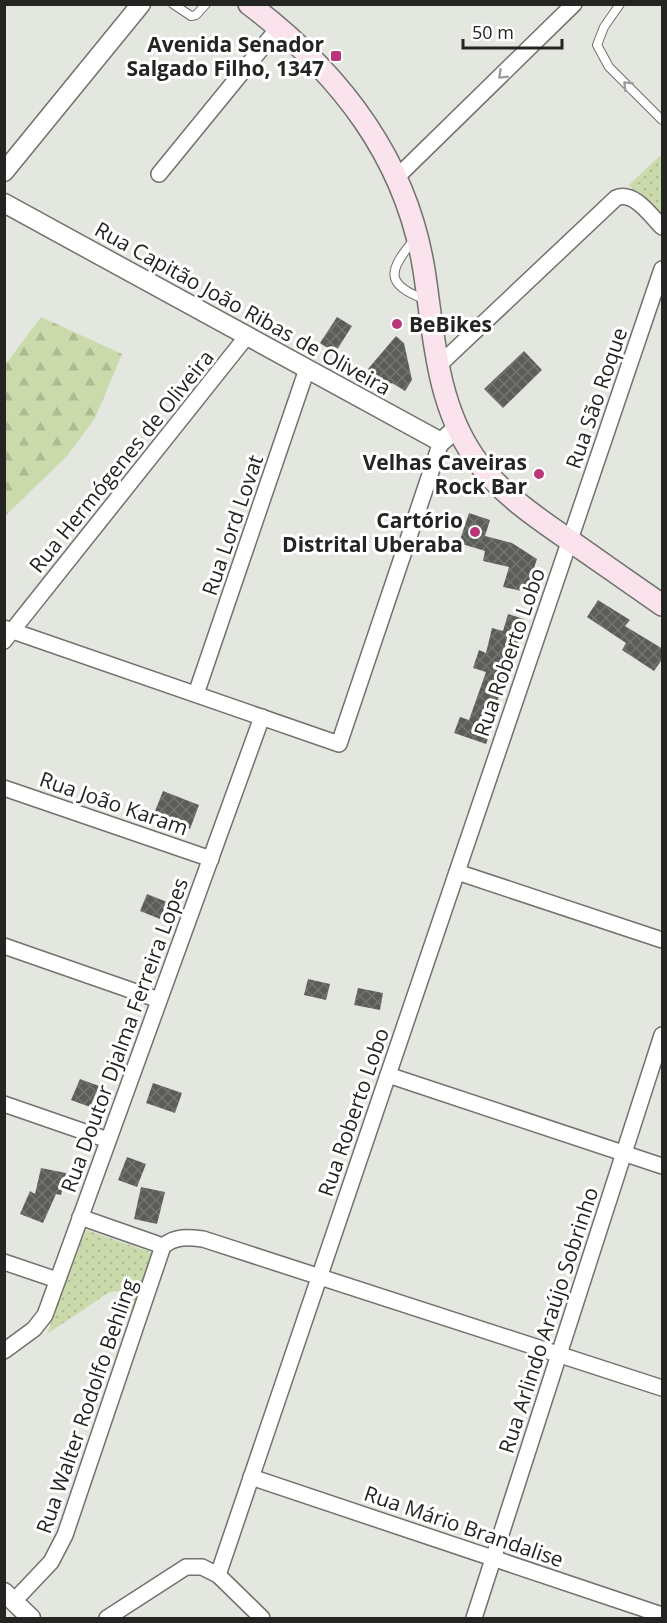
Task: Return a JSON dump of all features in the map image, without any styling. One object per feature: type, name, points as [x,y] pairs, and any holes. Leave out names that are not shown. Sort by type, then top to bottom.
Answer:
[{"type":"main road","points":[[249,4],[314,58],[346,95],[374,135],[397,177],[418,236],[438,366],[446,398],[457,428],[474,456],[492,480],[519,504],[663,605]]},
{"type":"street","points":[[4,172],[141,4]]},
{"type":"street","points":[[397,177],[574,4]]},
{"type":"street","points":[[159,174],[279,27]]},
{"type":"street","points":[[438,366],[616,198],[624,196],[633,198],[663,227]]},
{"type":"street","name":"Rua Capitão João Ribas de Oliveira","points":[[4,203],[441,442]]},
{"type":"street","name":"Rua São Roque","points":[[569,540],[663,269]]},
{"type":"street","name":"Rua Hermógenes de Oliveira","points":[[7,633],[247,336]]},
{"type":"street","name":"Rua Lord Lovat","points":[[196,694],[307,369]]},
{"type":"street","points":[[7,633],[196,694],[339,744],[441,442],[457,428]]},
{"type":"street","name":"Rua Roberto Lobo","points":[[218,1575],[569,540]]},
{"type":"street","name":"Rua Doutor Djalma Ferreira Lopes","points":[[4,1351],[25,1337],[40,1323],[262,717]]},
{"type":"street","name":"Rua João Karam","points":[[4,788],[211,859]]},
{"type":"street","points":[[456,872],[663,940]]},
{"type":"street","points":[[4,946],[159,1000]]},
{"type":"street","name":"Rua Arlindo Araújo Sobrinho","points":[[474,1618],[663,1035]]},
{"type":"street","points":[[388,1075],[663,1166]]},
{"type":"street","points":[[4,1104],[108,1140]]},
{"type":"street","points":[[80,1217],[163,1246],[179,1237],[203,1239],[663,1388]]},
{"type":"street","name":"Rua Walter Rodolfo Behling","points":[[9,1597],[51,1562],[65,1535],[163,1246]]},
{"type":"street","points":[[4,1262],[57,1280]]},
{"type":"street","name":"Rua Mário Brandalise","points":[[251,1477],[663,1615]]},
{"type":"street","points":[[107,1618],[186,1567],[202,1567],[218,1575],[262,1618]]},
{"type":"street","points":[[9,1597],[31,1618]]},
{"type":"lane","points":[[173,4],[191,16],[196,15],[206,4]]},
{"type":"lane","points":[[616,5],[597,45],[609,67],[663,120]]},
{"type":"lane","points":[[418,236],[396,262],[394,272],[404,291],[428,301]]},
{"type":"green space","points":[[662,154],[662,217],[629,185]]},
{"type":"green space","points":[[41,317],[122,354],[95,418],[67,456],[5,516],[5,365]]},
{"type":"green space","points":[[86,1230],[153,1253],[132,1314],[127,1295],[120,1292],[108,1293],[47,1334]]},
{"type":"building","points":[[337,317],[352,326],[335,353],[320,343]]},
{"type":"building","points":[[396,336],[404,343],[412,380],[405,391],[378,378],[368,369]]},
{"type":"building","points":[[524,351],[542,370],[503,408],[484,389]]},
{"type":"building","points":[[469,513],[490,520],[485,536],[512,543],[537,559],[526,592],[503,587],[509,567],[483,561],[485,551],[459,543]]},
{"type":"building","points":[[598,600],[630,620],[625,626],[663,649],[663,658],[654,671],[622,650],[626,643],[587,617]]},
{"type":"building","points":[[508,614],[524,619],[514,656],[489,727],[492,728],[486,744],[454,733],[460,717],[469,720],[486,672],[473,668],[479,650],[486,653],[492,628],[503,631]]},
{"type":"building","points":[[163,791],[199,805],[190,829],[153,816]]},
{"type":"building","points":[[147,894],[167,902],[160,919],[140,911]]},
{"type":"building","points":[[308,979],[330,984],[326,1000],[304,995]]},
{"type":"building","points":[[358,988],[383,993],[380,1010],[354,1005]]},
{"type":"building","points":[[80,1079],[99,1086],[90,1107],[71,1100]]},
{"type":"building","points":[[153,1083],[182,1093],[175,1113],[146,1103]]},
{"type":"building","points":[[127,1157],[146,1164],[137,1187],[118,1180]]},
{"type":"building","points":[[41,1168],[66,1173],[61,1195],[56,1194],[43,1223],[20,1214],[30,1191],[35,1194]]},
{"type":"building","points":[[141,1187],[165,1192],[157,1224],[134,1219]]},
{"type":"place","name":"Avenida Senador Salgado Filho, 1347","points":[[336,56]]},
{"type":"place","name":"BeBikes","points":[[397,324]]},
{"type":"place","name":"Velhas Caveiras Rock Bar","points":[[539,474]]},
{"type":"place","name":"Cartório Distrital Uberaba","points":[[475,532]]}]
